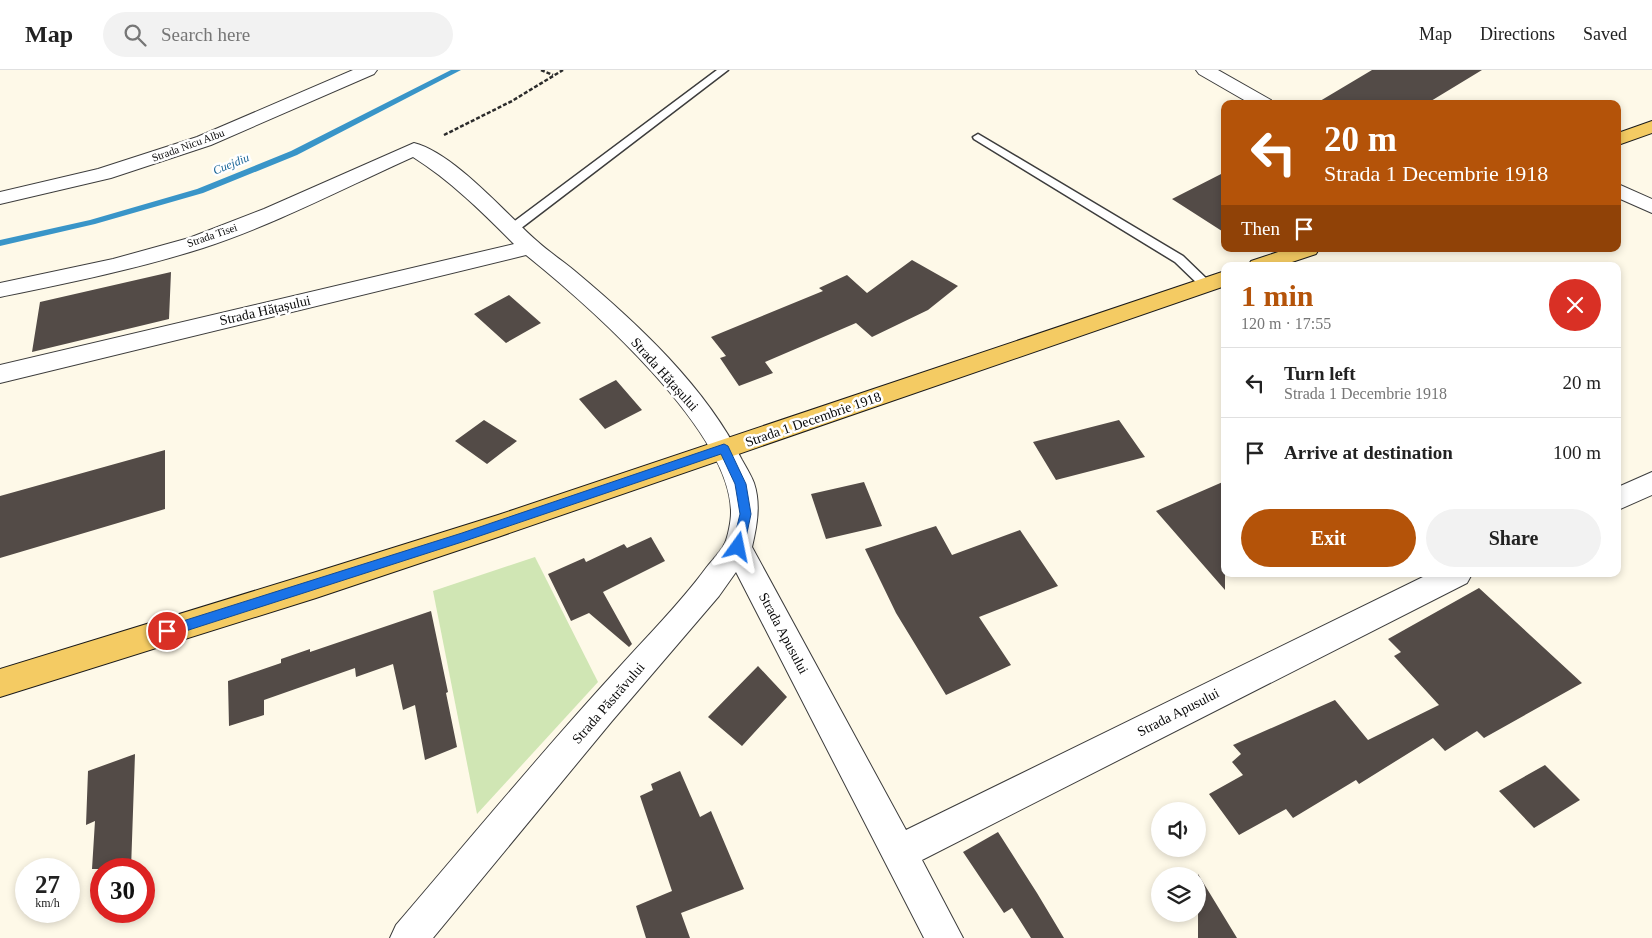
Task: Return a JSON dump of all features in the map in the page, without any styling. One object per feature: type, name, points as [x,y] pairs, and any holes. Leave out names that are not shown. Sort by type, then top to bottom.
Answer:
[{"type":"main road","points":[[1621,138],[1652,127]]},
{"type":"main road","points":[[1270,262],[1299,252]]},
{"type":"main road","name":"Strada 1 Decembrie 1918","points":[[0,683],[334,579],[724,449],[1216,281]]},
{"type":"street","name":"Strada Nicu Albu","points":[[0,198],[104,174],[204,141],[368,70]]},
{"type":"street","points":[[1205,70],[1258,100]]},
{"type":"street","name":"Strada Hățașului","points":[[414,149],[440,165],[476,194],[530,247],[568,278],[639,343],[693,402],[724,449]]},
{"type":"street","name":"Strada Tisei","points":[[0,290],[146,256],[222,234],[283,209],[414,149]]},
{"type":"street","points":[[1621,192],[1652,207]]},
{"type":"street","name":"Strada Hățașului","points":[[0,374],[530,247]]},
{"type":"street","name":"Strada Păstrăvului","points":[[409,938],[601,710],[709,587],[738,547],[745,514],[741,484],[724,449]]},
{"type":"street","points":[[1621,498],[1652,483]]},
{"type":"street","name":"Strada Apusului","points":[[738,547],[944,938]]},
{"type":"street","name":"Strada Apusului","points":[[900,852],[1451,577]]},
{"type":"lane","points":[[512,229],[723,70]]},
{"type":"lane","points":[[978,137],[1216,281]]},
{"type":"path","points":[[541,70],[553,75]]},
{"type":"path","points":[[414,149],[512,101],[563,70]]},
{"type":"green space","points":[[535,557],[598,682],[477,814],[433,591]]},
{"type":"building","points":[[1372,70],[1482,70],[1433,100],[1322,100]]},
{"type":"building","points":[[1221,174],[1221,230],[1172,199]]},
{"type":"building","points":[[912,260],[958,286],[928,310],[872,337],[856,323],[765,362],[773,373],[739,386],[720,358],[726,356],[711,337],[823,291],[819,288],[847,275],[867,293]]},
{"type":"building","points":[[171,272],[169,319],[32,352],[40,302]]},
{"type":"building","points":[[509,295],[541,323],[506,343],[474,314]]},
{"type":"building","points":[[616,380],[642,410],[605,429],[579,399]]},
{"type":"building","points":[[484,420],[517,441],[487,464],[455,441]]},
{"type":"building","points":[[1119,420],[1145,457],[1056,480],[1033,442]]},
{"type":"building","points":[[165,450],[165,509],[0,558],[0,496]]},
{"type":"building","points":[[864,482],[882,526],[826,539],[811,494]]},
{"type":"building","points":[[1221,483],[1221,577],[1225,577],[1225,590],[1156,511]]},
{"type":"building","points":[[936,526],[952,555],[1020,530],[1058,586],[979,617],[1011,665],[946,695],[896,613],[865,549]]},
{"type":"building","points":[[651,537],[665,561],[603,592],[632,644],[629,647],[589,613],[571,621],[548,574],[584,558],[586,562],[624,544],[627,548]]},
{"type":"building","points":[[1479,588],[1582,683],[1484,738],[1477,731],[1445,751],[1433,738],[1359,784],[1356,780],[1293,818],[1286,809],[1239,835],[1209,794],[1243,775],[1232,762],[1241,754],[1233,745],[1335,700],[1368,740],[1439,705],[1394,656],[1401,652],[1388,639]]},
{"type":"building","points":[[431,611],[457,747],[425,760],[415,705],[403,710],[393,664],[356,677],[355,668],[264,700],[264,715],[229,726],[228,681],[281,663],[281,659],[310,649],[310,652]]},
{"type":"building","points":[[758,666],[787,697],[742,746],[708,717]]},
{"type":"building","points":[[135,754],[131,858],[93,858],[95,821],[86,825],[88,771]]},
{"type":"building","points":[[1545,765],[1580,800],[1534,828],[1499,791]]},
{"type":"building","points":[[680,771],[700,817],[711,811],[744,889],[681,913],[690,938],[646,938],[636,906],[672,891],[640,796],[653,790],[651,784]]},
{"type":"building","points":[[998,832],[1064,938],[1031,938],[1012,908],[1004,913],[963,852]]},
{"type":"building","points":[[1206,887],[1237,938],[1198,938],[1198,922],[1206,922]]},
{"type":"waterway","name":"Cuejdiu","points":[[0,243],[92,222],[200,191],[294,153],[457,70]]},
{"type":"route","points":[[167,631],[462,538],[724,449],[741,484],[745,514],[738,547]]}]
